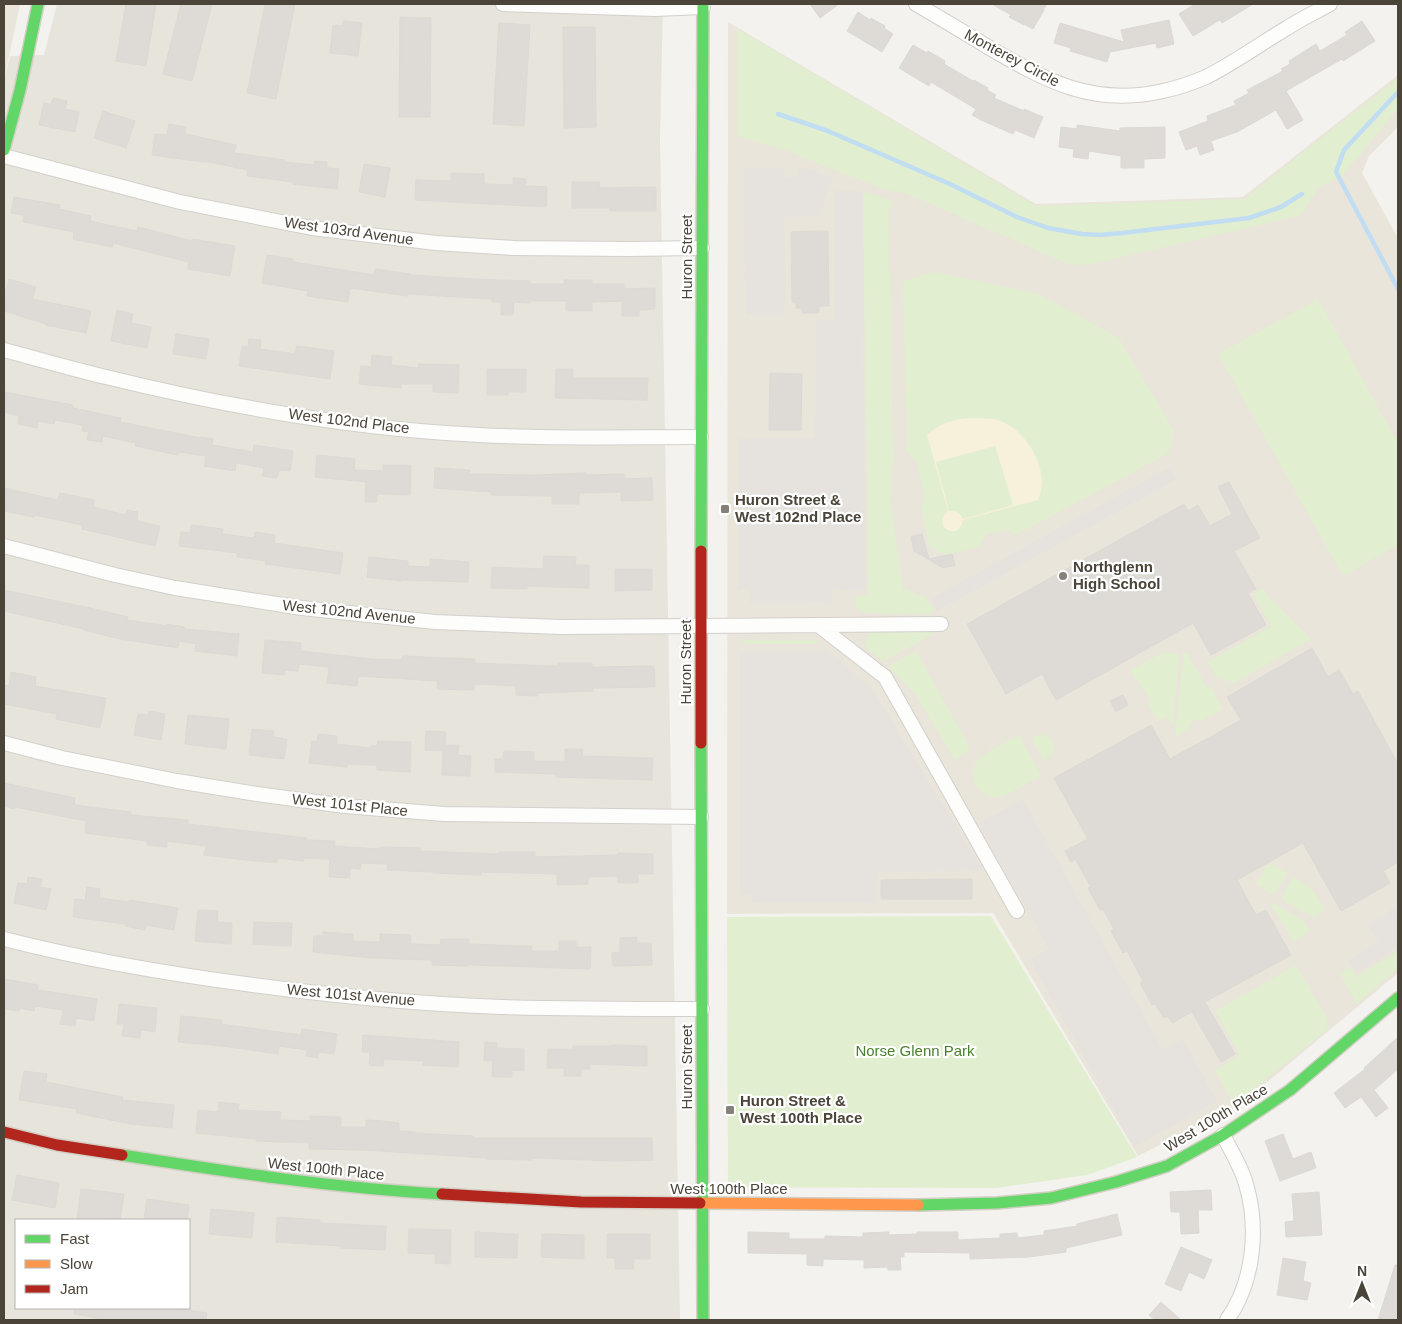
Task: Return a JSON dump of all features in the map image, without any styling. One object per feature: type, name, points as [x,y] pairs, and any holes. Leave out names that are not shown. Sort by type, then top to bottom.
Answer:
[{"type":"street","points":[[4,150],[20,90],[38,4]]},
{"type":"street","points":[[503,4],[655,8],[703,5]]},
{"type":"street","name":"Monterey Circle","points":[[916,4],[1023,68],[1046,79],[1075,90],[1093,94],[1128,97],[1167,90],[1204,78],[1289,26],[1330,4]]},
{"type":"street","name":"Huron Street","points":[[703,5],[701,627],[703,1320]]},
{"type":"street","name":"West 103rd Avenue","points":[[4,156],[180,202],[312,228],[436,243],[514,248],[702,248]]},
{"type":"street","name":"West 102nd Place","points":[[4,350],[105,377],[266,410],[332,421],[478,435],[702,437]]},
{"type":"street","name":"West 102nd Avenue","points":[[4,546],[115,575],[166,586],[302,608],[436,622],[561,627],[941,624]]},
{"type":"street","points":[[818,625],[885,677],[1017,911]]},
{"type":"street","name":"West 101st Place","points":[[4,743],[62,758],[177,781],[345,806],[444,814],[702,817]]},
{"type":"street","name":"West 101st Avenue","points":[[4,939],[110,963],[314,993],[501,1007],[702,1010]]},
{"type":"street","name":"West 100th Place","points":[[4,1132],[57,1145],[133,1158],[323,1185],[417,1193],[580,1202],[997,1204],[1051,1198],[1116,1182],[1167,1166],[1223,1135],[1290,1090],[1398,998]]},
{"type":"street","points":[[1223,1135],[1235,1156],[1246,1183],[1252,1210],[1253,1239],[1252,1256],[1245,1283],[1235,1307],[1227,1320]]},
{"type":"shaded area","points":[[4,4],[20,4],[4,80]]},
{"type":"shaded area","points":[[57,4],[663,4],[660,140],[680,1320],[4,1320],[4,80],[10,56],[44,55]]},
{"type":"shaded area","name":"Northglenn High School","points":[[728,22],[1036,204],[1243,197],[1398,75],[1398,127],[1369,156],[1362,173],[1398,238],[1398,973],[1241,1104],[1138,1156],[993,913],[727,914]]},
{"type":"shaded area","points":[[799,166],[832,178],[818,216],[785,217],[785,314],[746,315],[745,168],[782,168],[783,177],[795,177]]},
{"type":"shaded area","points":[[834,191],[862,191],[866,590],[832,589],[832,603],[749,602],[749,589],[738,589],[738,439],[814,439],[815,320],[834,320]]},
{"type":"shaded area","points":[[1170,467],[1177,479],[937,611],[930,599]]},
{"type":"shaded area","points":[[740,652],[828,652],[872,688],[983,871],[877,872],[876,903],[753,903],[752,895],[740,895]]},
{"type":"shaded area","points":[[1023,799],[1163,1050],[1183,1039],[1217,1101],[1134,1147],[1030,960],[1049,949],[979,823]]},
{"type":"shaded area","points":[[1398,905],[1398,947],[1357,973],[1349,960],[1378,941],[1368,925]]},
{"type":"green space","points":[[737,28],[1036,206],[1244,199],[1398,78],[1398,109],[1342,176],[1318,188],[1302,215],[1092,264],[1074,265],[908,194],[885,190],[785,150],[737,136]]},
{"type":"green space","points":[[863,191],[895,202],[889,210],[893,461],[890,498],[903,588],[924,596],[935,611],[929,614],[863,613],[855,606],[855,596],[868,595]]},
{"type":"green space","points":[[934,272],[1039,294],[1119,338],[1174,431],[1169,453],[1016,535],[1008,530],[987,534],[978,547],[945,555],[930,547],[921,510],[925,497],[916,461],[907,452],[903,281]]},
{"type":"green space","points":[[1318,299],[1398,443],[1398,545],[1343,576],[1218,354]]},
{"type":"green space","points":[[1262,589],[1311,639],[1234,683],[1216,677],[1208,662],[1271,626],[1253,594]]},
{"type":"green space","points":[[870,631],[931,632],[931,635],[884,661],[867,649],[865,643]]},
{"type":"green space","points":[[741,640],[817,640],[817,644],[747,644]]},
{"type":"green space","points":[[916,651],[971,750],[955,760],[915,694],[888,666]]},
{"type":"green space","points":[[1162,653],[1179,654],[1173,726],[1167,716],[1158,721],[1148,705],[1150,700],[1130,670]]},
{"type":"green space","points":[[1183,654],[1188,654],[1207,688],[1210,686],[1223,709],[1203,720],[1193,720],[1188,729],[1175,737]]},
{"type":"green space","points":[[1040,734],[1049,739],[1054,746],[1052,754],[1044,761],[1031,738]]},
{"type":"green space","points":[[1019,735],[1041,776],[1003,796],[993,797],[985,794],[978,788],[973,778],[973,770],[977,762],[993,749]]},
{"type":"green space","points":[[1269,863],[1287,873],[1274,895],[1256,884]]},
{"type":"green space","points":[[1293,877],[1312,888],[1325,910],[1313,917],[1281,899]]},
{"type":"green space","points":[[1269,901],[1303,920],[1310,931],[1293,941]]},
{"type":"green space","name":"Norse Glenn Park","points":[[991,916],[1137,1157],[1087,1175],[996,1188],[728,1187],[727,917]]},
{"type":"green space","points":[[1398,951],[1398,968],[1357,1004],[1340,974],[1350,967],[1357,976]]},
{"type":"green space","points":[[1296,965],[1327,1018],[1329,1028],[1234,1105],[1215,1070],[1240,1056],[1215,1011]]},
{"type":"sand","points":[[963,419],[995,419],[1011,426],[1025,439],[1035,455],[1039,463],[1042,484],[1038,500],[963,520],[960,527],[952,531],[947,530],[942,522],[943,517],[948,511],[927,435],[941,425]],"holes":[[[995,446],[1013,505],[963,519],[957,512],[949,511],[936,462]]]},
{"type":"building","points":[[126,4],[156,4],[146,66],[116,61]]},
{"type":"building","points":[[181,4],[212,4],[192,81],[163,74]]},
{"type":"building","points":[[265,4],[295,4],[276,99],[247,93]]},
{"type":"building","points":[[810,4],[839,4],[820,18]]},
{"type":"building","points":[[992,4],[1047,4],[1033,29],[1009,17],[1011,15]]},
{"type":"building","points":[[1195,4],[1253,4],[1222,23],[1220,20],[1193,36],[1179,14]]},
{"type":"building","points":[[858,12],[870,20],[871,18],[885,26],[884,28],[893,34],[882,52],[847,31]]},
{"type":"building","points":[[400,17],[431,18],[430,117],[399,117]]},
{"type":"building","points":[[1169,20],[1174,44],[1157,48],[1156,43],[1110,52],[1107,62],[1070,51],[1071,48],[1054,43],[1060,23],[1124,42],[1121,30]]},
{"type":"building","points":[[343,21],[362,23],[358,56],[330,53],[333,25],[343,26]]},
{"type":"building","points":[[1362,21],[1375,41],[1343,61],[1342,59],[1286,91],[1303,120],[1287,129],[1276,110],[1237,132],[1211,141],[1214,150],[1200,155],[1197,146],[1186,150],[1179,132],[1208,121],[1207,116],[1236,105],[1234,101],[1249,93],[1247,90],[1283,71],[1281,69],[1290,64],[1289,61],[1316,44],[1320,51],[1347,35],[1345,32]]},
{"type":"building","points":[[499,23],[530,25],[524,126],[493,124]]},
{"type":"building","points":[[563,27],[595,27],[596,127],[564,128]]},
{"type":"building","points":[[913,45],[927,53],[928,51],[945,61],[944,64],[988,88],[987,90],[996,95],[994,98],[1043,117],[1034,138],[1015,130],[1013,134],[981,120],[972,115],[976,109],[931,82],[929,86],[899,68]]},
{"type":"building","points":[[53,98],[67,101],[65,109],[79,112],[75,132],[39,125],[44,103],[51,104]]},
{"type":"building","points":[[103,111],[135,121],[126,148],[94,138]]},
{"type":"building","points":[[169,124],[186,127],[185,134],[236,145],[234,153],[314,165],[315,161],[327,162],[327,168],[339,169],[337,189],[247,176],[248,170],[204,161],[152,155],[155,134],[167,135]]},
{"type":"building","points":[[1077,125],[1120,131],[1120,128],[1165,127],[1165,158],[1144,159],[1144,168],[1121,168],[1121,156],[1089,151],[1088,159],[1073,157],[1074,149],[1059,147],[1061,127],[1077,129]]},
{"type":"building","points":[[364,164],[390,168],[385,197],[359,192]]},
{"type":"building","points":[[451,173],[484,174],[484,184],[513,185],[513,178],[526,179],[526,186],[547,187],[546,207],[415,200],[416,180],[451,181]]},
{"type":"building","points":[[572,182],[600,182],[599,188],[656,187],[656,211],[610,211],[610,208],[572,208]]},
{"type":"building","points":[[14,197],[60,205],[59,209],[91,216],[90,221],[137,231],[138,227],[192,241],[192,239],[235,246],[230,276],[188,269],[189,262],[113,243],[112,247],[73,239],[74,232],[23,222],[24,215],[11,213]]},
{"type":"building","points":[[828,231],[829,306],[819,306],[819,313],[802,313],[802,308],[796,308],[796,302],[792,302],[791,232]]},
{"type":"building","points":[[267,255],[293,259],[293,262],[374,275],[375,269],[411,275],[530,281],[530,284],[564,284],[564,280],[592,280],[592,284],[624,284],[624,289],[655,288],[655,309],[639,310],[639,316],[622,316],[622,301],[592,302],[592,311],[566,311],[566,301],[530,301],[529,303],[514,302],[513,315],[501,315],[501,302],[492,302],[492,299],[408,294],[408,296],[350,288],[348,302],[307,296],[308,291],[262,283]]},
{"type":"building","points":[[9,279],[36,287],[32,299],[91,311],[86,333],[46,325],[4,311],[4,290],[6,290]]},
{"type":"building","points":[[117,310],[133,314],[131,323],[151,327],[147,348],[111,341]]},
{"type":"building","points":[[176,334],[209,339],[206,359],[173,354]]},
{"type":"building","points":[[249,339],[261,340],[260,349],[295,354],[297,346],[334,351],[330,379],[239,366],[242,346],[248,347]]},
{"type":"building","points":[[372,355],[392,357],[391,365],[418,368],[418,364],[459,365],[458,393],[433,392],[433,384],[401,384],[401,388],[359,384],[361,366],[371,367]]},
{"type":"building","points":[[487,369],[526,369],[526,392],[508,392],[508,395],[487,395]]},
{"type":"building","points":[[556,369],[573,369],[573,378],[648,378],[647,400],[555,398]]},
{"type":"building","points":[[770,373],[802,374],[801,430],[769,430]]},
{"type":"building","points":[[4,392],[73,405],[73,408],[121,418],[120,422],[213,439],[212,445],[253,452],[254,445],[293,451],[290,471],[279,470],[277,478],[262,476],[264,468],[236,463],[235,471],[204,466],[206,456],[179,452],[178,455],[135,446],[136,443],[103,436],[102,442],[87,440],[89,432],[82,431],[83,425],[55,420],[54,424],[38,421],[37,428],[18,424],[19,416],[4,412]]},
{"type":"building","points":[[317,455],[355,459],[354,470],[383,471],[383,465],[411,465],[410,495],[377,494],[377,502],[365,502],[366,482],[315,477]]},
{"type":"building","points":[[435,468],[470,470],[470,474],[534,475],[586,473],[586,475],[624,474],[624,479],[652,478],[653,500],[621,501],[621,492],[579,493],[579,504],[552,504],[552,496],[491,495],[491,492],[434,488]]},
{"type":"building","points":[[1229,482],[1260,538],[1234,551],[1256,589],[1248,593],[1266,625],[1211,655],[1193,623],[1056,700],[1042,674],[1006,694],[967,624],[1184,504],[1188,511],[1198,505],[1210,526],[1232,514],[1218,487]]},
{"type":"building","points":[[4,488],[58,500],[60,493],[94,500],[93,507],[126,515],[127,510],[138,512],[137,521],[160,526],[155,546],[82,529],[82,525],[35,515],[34,517],[4,511]]},
{"type":"building","points":[[191,525],[223,529],[222,534],[254,538],[255,532],[275,535],[274,543],[343,553],[340,574],[265,564],[266,561],[237,557],[237,553],[179,546],[181,532],[190,533]]},
{"type":"building","points":[[922,534],[929,559],[952,554],[955,565],[943,568],[914,551],[911,537]]},
{"type":"building","points":[[544,556],[576,557],[575,565],[589,565],[589,588],[527,586],[527,589],[491,588],[492,567],[543,569]]},
{"type":"building","points":[[369,557],[408,561],[408,566],[430,567],[430,559],[469,562],[468,582],[402,581],[367,577]]},
{"type":"building","points":[[615,569],[652,569],[652,590],[615,591]]},
{"type":"building","points":[[4,590],[128,617],[127,620],[167,626],[167,624],[185,627],[185,629],[239,634],[237,656],[195,651],[196,644],[179,641],[178,648],[120,639],[4,611]]},
{"type":"building","points":[[265,640],[301,643],[300,651],[372,659],[402,660],[403,656],[475,659],[475,663],[558,666],[558,663],[592,663],[592,667],[654,666],[655,687],[593,688],[593,691],[538,693],[538,696],[516,695],[516,686],[474,684],[474,690],[437,689],[438,681],[358,676],[357,686],[327,683],[329,667],[299,664],[298,671],[285,670],[285,675],[262,673]]},
{"type":"building","points":[[1312,648],[1328,677],[1339,670],[1353,694],[1358,691],[1398,764],[1398,862],[1383,871],[1390,883],[1341,911],[1303,843],[1237,880],[1256,915],[1266,910],[1291,955],[1205,1002],[1235,1054],[1221,1062],[1192,1012],[1172,1023],[1168,1016],[1164,1018],[1155,1004],[1152,1005],[1140,983],[1143,981],[1127,951],[1123,953],[1111,931],[1114,929],[1103,909],[1100,910],[1088,888],[1091,887],[1075,859],[1071,862],[1065,851],[1088,839],[1054,778],[1151,725],[1170,759],[1241,720],[1227,697]]},
{"type":"building","points":[[11,672],[36,677],[35,686],[106,698],[100,728],[56,719],[57,714],[4,704],[4,685],[9,686]]},
{"type":"building","points":[[1123,695],[1128,705],[1116,712],[1110,701]]},
{"type":"building","points":[[149,711],[165,714],[161,740],[134,735],[138,714],[148,715]]},
{"type":"building","points":[[188,715],[229,719],[226,749],[185,744]]},
{"type":"building","points":[[252,729],[274,731],[273,737],[287,739],[284,759],[249,755]]},
{"type":"building","points":[[426,731],[446,732],[445,745],[459,745],[458,755],[471,756],[470,776],[442,775],[443,751],[425,750]]},
{"type":"building","points":[[318,734],[337,736],[336,744],[369,748],[370,746],[377,746],[378,741],[411,742],[410,772],[377,770],[377,765],[347,764],[347,767],[309,763],[312,741],[317,742]]},
{"type":"building","points":[[565,749],[583,749],[582,756],[653,758],[652,780],[556,777],[556,774],[495,772],[495,759],[503,759],[504,751],[534,752],[534,761],[565,761]]},
{"type":"building","points":[[4,783],[75,798],[74,805],[131,812],[131,815],[188,820],[188,824],[307,838],[306,840],[335,841],[334,846],[380,849],[380,847],[420,848],[420,851],[499,854],[499,852],[535,852],[535,857],[618,855],[618,853],[653,854],[653,874],[638,874],[638,883],[618,883],[618,876],[588,877],[588,884],[557,885],[557,874],[481,872],[481,875],[433,873],[387,870],[388,864],[361,863],[360,869],[350,868],[350,878],[329,877],[330,859],[304,858],[304,861],[277,858],[277,863],[245,860],[204,855],[206,846],[167,841],[167,847],[147,845],[147,841],[85,833],[86,821],[4,806]]},
{"type":"building","points":[[28,877],[42,879],[40,887],[51,889],[46,910],[14,903],[18,883],[27,884]]},
{"type":"building","points":[[972,879],[972,899],[881,899],[881,880]]},
{"type":"building","points":[[87,887],[100,889],[99,898],[129,902],[129,900],[178,908],[174,930],[146,925],[145,930],[125,926],[125,924],[73,917],[75,899],[85,900]]},
{"type":"building","points":[[198,910],[218,911],[217,922],[232,923],[231,944],[195,941]]},
{"type":"building","points":[[254,922],[292,923],[291,946],[253,944]]},
{"type":"building","points":[[323,932],[353,934],[353,941],[380,942],[380,934],[411,935],[411,944],[440,945],[441,939],[469,939],[469,944],[532,946],[531,951],[559,951],[559,941],[576,941],[576,947],[591,947],[590,969],[432,965],[432,960],[371,958],[313,952],[314,936],[323,936]]},
{"type":"building","points":[[637,937],[637,943],[651,943],[652,965],[613,966],[612,953],[620,952],[620,938]]},
{"type":"building","points":[[4,979],[38,985],[38,990],[97,999],[94,1021],[76,1018],[75,1026],[60,1024],[63,1010],[35,1006],[34,1011],[20,1008],[19,1011],[4,1009]]},
{"type":"building","points":[[119,1004],[157,1008],[155,1032],[141,1030],[140,1038],[122,1036],[124,1024],[117,1024]]},
{"type":"building","points":[[181,1016],[222,1020],[221,1024],[301,1035],[302,1029],[337,1034],[334,1054],[318,1052],[318,1058],[306,1056],[307,1050],[279,1046],[278,1054],[178,1042]]},
{"type":"building","points":[[363,1035],[459,1042],[458,1067],[423,1065],[424,1061],[384,1059],[383,1066],[369,1065],[370,1052],[362,1052]]},
{"type":"building","points":[[1398,1037],[1398,1069],[1374,1090],[1388,1108],[1376,1117],[1361,1097],[1345,1108],[1334,1093],[1365,1069]]},
{"type":"building","points":[[485,1042],[497,1043],[497,1048],[524,1049],[524,1071],[512,1070],[512,1077],[492,1077],[493,1061],[484,1061]]},
{"type":"building","points":[[573,1046],[647,1046],[647,1066],[590,1064],[590,1069],[581,1069],[581,1076],[564,1076],[564,1068],[547,1068],[548,1049],[573,1049]]},
{"type":"building","points":[[24,1071],[47,1074],[46,1082],[123,1097],[122,1100],[174,1105],[172,1128],[131,1124],[76,1113],[77,1109],[19,1100]]},
{"type":"building","points":[[219,1102],[239,1104],[238,1110],[281,1112],[280,1120],[310,1121],[310,1116],[341,1117],[341,1127],[366,1127],[366,1120],[383,1121],[399,1123],[399,1131],[473,1136],[473,1138],[652,1138],[653,1160],[486,1159],[364,1150],[309,1149],[309,1143],[256,1141],[256,1139],[196,1133],[198,1110],[218,1112]]},
{"type":"building","points":[[1283,1134],[1293,1159],[1311,1152],[1316,1168],[1280,1181],[1265,1141]]},
{"type":"building","points":[[17,1175],[59,1183],[55,1208],[12,1200]]},
{"type":"building","points":[[81,1189],[124,1194],[120,1219],[77,1219]]},
{"type":"building","points":[[1211,1190],[1212,1210],[1198,1210],[1199,1233],[1181,1234],[1180,1212],[1171,1212],[1170,1192]]},
{"type":"building","points":[[1319,1192],[1322,1235],[1286,1237],[1285,1222],[1294,1221],[1292,1194]]},
{"type":"building","points":[[147,1199],[189,1205],[187,1219],[144,1219]]},
{"type":"building","points":[[211,1209],[254,1213],[252,1238],[209,1234]]},
{"type":"building","points":[[1117,1214],[1122,1235],[1066,1248],[1066,1252],[1029,1257],[970,1259],[970,1253],[904,1252],[904,1257],[900,1257],[901,1270],[888,1270],[888,1267],[864,1268],[864,1260],[823,1259],[823,1266],[807,1265],[807,1254],[748,1253],[748,1232],[789,1233],[789,1239],[825,1239],[825,1236],[863,1237],[863,1233],[889,1232],[889,1235],[917,1234],[917,1232],[958,1232],[958,1240],[1000,1238],[1000,1234],[1017,1233],[1018,1238],[1044,1235],[1044,1231],[1077,1226],[1077,1224]]},
{"type":"building","points":[[277,1217],[320,1220],[320,1223],[386,1226],[385,1250],[276,1242]]},
{"type":"building","points":[[409,1229],[451,1230],[450,1264],[435,1263],[435,1254],[408,1253]]},
{"type":"building","points":[[475,1232],[518,1234],[517,1258],[475,1257]]},
{"type":"building","points":[[542,1234],[584,1235],[584,1259],[541,1257]]},
{"type":"building","points":[[607,1234],[650,1234],[650,1259],[634,1259],[633,1269],[615,1269],[615,1258],[607,1258]]},
{"type":"building","points":[[1181,1247],[1212,1260],[1204,1279],[1189,1272],[1181,1291],[1165,1284]]},
{"type":"building","points":[[1283,1258],[1306,1262],[1303,1281],[1311,1283],[1307,1300],[1277,1295]]},
{"type":"building","points":[[1395,1265],[1398,1265],[1398,1320],[1378,1320]]},
{"type":"building","points":[[1161,1302],[1181,1320],[1155,1320],[1149,1315]]},
{"type":"building","points":[[75,1309],[180,1309],[207,1313],[206,1320],[108,1320],[74,1314]]},
{"type":"waterway","points":[[1398,92],[1344,150],[1336,172],[1398,289]]},
{"type":"waterway","points":[[778,114],[828,131],[950,184],[1017,217],[1048,228],[1082,234],[1122,233],[1249,218],[1281,207],[1302,194]]},
{"type":"traffic: fast","points":[[4,150],[20,90],[38,4]]},
{"type":"traffic: fast","points":[[701,551],[703,4]]},
{"type":"traffic: fast","points":[[701,743],[703,1320]]},
{"type":"traffic: fast","points":[[918,1205],[997,1203],[1051,1198],[1116,1182],[1167,1166],[1223,1135],[1290,1090],[1398,998]]},
{"type":"traffic: fast","points":[[122,1155],[322,1184],[442,1194]]},
{"type":"traffic: slow","points":[[700,1203],[918,1205]]},
{"type":"traffic: jam","points":[[701,551],[701,743]]},
{"type":"traffic: jam","points":[[4,1132],[57,1145],[122,1155]]},
{"type":"traffic: jam","points":[[442,1194],[581,1202],[700,1203]]},
{"type":"place","name":"Huron Street & West 102nd Place","points":[[725,509]]},
{"type":"place","name":"Northglenn High School","points":[[1063,576]]},
{"type":"place","name":"Huron Street & West 100th Place","points":[[730,1110]]}]
